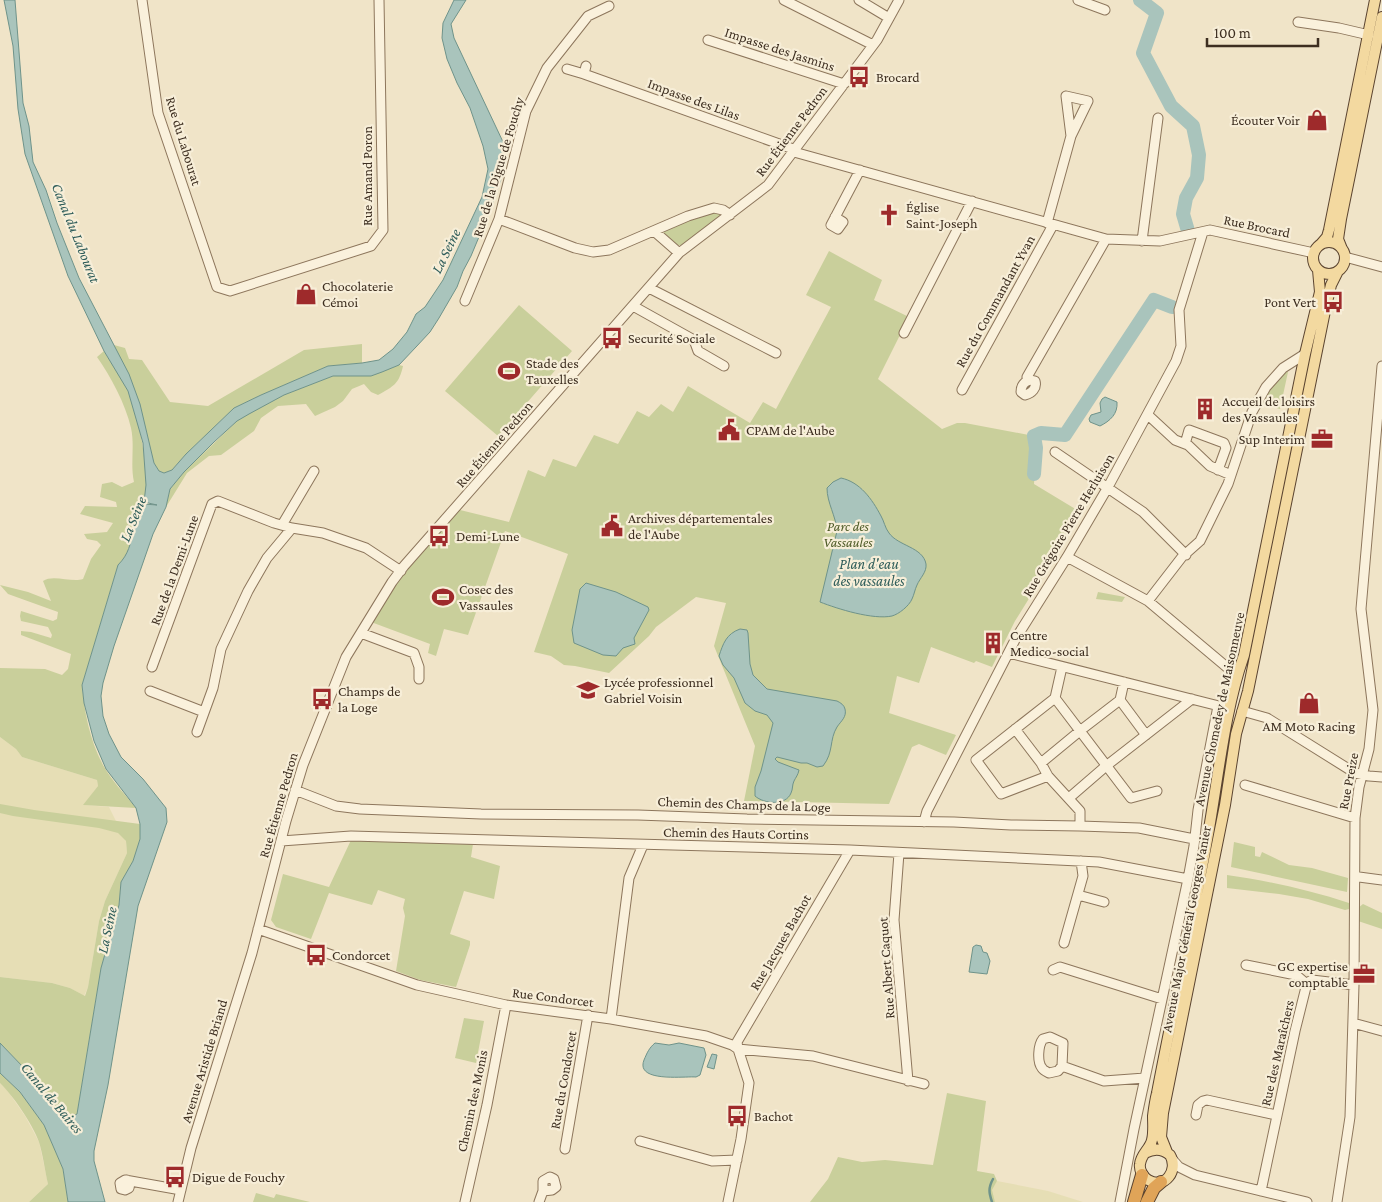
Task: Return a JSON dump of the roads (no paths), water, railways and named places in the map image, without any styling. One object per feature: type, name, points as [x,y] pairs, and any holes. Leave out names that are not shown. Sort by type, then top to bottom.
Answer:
[{"type":"highway","points":[[1134,1202],[1142,1175]]},
{"type":"highway","points":[[1147,1202],[1154,1188],[1165,1179]]},
{"type":"main road","points":[[1375,0],[1329,230],[1327,237],[1314,253],[1314,262],[1318,270],[1328,274],[1338,271],[1341,267],[1343,253],[1338,239],[1339,229],[1382,17]]},
{"type":"main road","points":[[1321,244],[1330,242],[1339,245],[1343,253]]},
{"type":"main road","name":"Avenue Chomedey de Maisonneuve","points":[[1146,1153],[1153,1137],[1153,1115],[1157,1093],[1239,669],[1244,655],[1305,354],[1320,292],[1318,270]]},
{"type":"main road","name":"Avenue Major Général Georges Vanier","points":[[1170,1156],[1161,1137],[1164,1113],[1225,805],[1236,734],[1248,691],[1323,321],[1331,285],[1338,271]]},
{"type":"main road","points":[[1231,709],[1242,711]]},
{"type":"main road","points":[[1155,1149],[1170,1156],[1174,1168],[1165,1179],[1150,1181],[1142,1175],[1140,1163],[1146,1153],[1155,1149]]},
{"type":"street","name":"Rue du Labourat","points":[[142,0],[158,113],[217,287]]},
{"type":"street","name":"Rue Amand Poron","points":[[217,287],[230,292],[371,246],[383,230],[379,0]]},
{"type":"street","points":[[784,0],[873,45]]},
{"type":"street","points":[[859,0],[889,18]]},
{"type":"street","name":"Rue Étienne Pedron","points":[[258,929],[295,790],[336,680],[346,656],[392,582],[679,253],[768,185],[873,45],[899,0]]},
{"type":"street","points":[[1078,0],[1105,10]]},
{"type":"street","name":"Rue de la Digue de Fouchy","points":[[465,301],[500,219],[526,111],[547,68],[588,16],[609,6]]},
{"type":"street","points":[[1298,22],[1369,35]]},
{"type":"street","name":"Impasse des Jasmins","points":[[708,40],[844,84]]},
{"type":"street","name":"Impasse des Lilas","points":[[567,68],[585,70],[795,151]]},
{"type":"street","points":[[1142,240],[1158,118]]},
{"type":"street","name":"Rue du Commandant Yvan","points":[[962,390],[1050,224],[1071,136]]},
{"type":"street","name":"Rue Brocard","points":[[795,151],[1106,240],[1160,240],[1210,230],[1314,253]]},
{"type":"street","points":[[835,217],[860,170]]},
{"type":"street","points":[[904,333],[972,201]]},
{"type":"street","points":[[500,219],[575,248],[593,252],[609,250],[688,216],[714,208],[723,210],[730,215]]},
{"type":"street","points":[[654,232],[679,253]]},
{"type":"street","name":"Rue Grégoire Pierre Herluison","points":[[924,822],[927,811],[1018,634],[1067,557],[1108,487],[1176,361],[1181,346],[1179,310],[1202,232]]},
{"type":"street","points":[[1028,380],[1027,377],[1106,240]]},
{"type":"street","points":[[1343,253],[1382,267]]},
{"type":"street","points":[[648,288],[776,353]]},
{"type":"street","points":[[633,306],[694,340],[698,351],[724,366]]},
{"type":"street","points":[[1148,601],[1178,562],[1200,541],[1231,475],[1252,412],[1266,387],[1283,368],[1305,354]]},
{"type":"street","name":"Rue Preize","points":[[1337,1202],[1350,1117],[1356,803],[1369,750],[1373,710],[1361,609],[1379,423],[1382,366]]},
{"type":"street","points":[[1148,415],[1174,440],[1188,445],[1210,466],[1231,475]]},
{"type":"street","points":[[1185,444],[1189,430],[1224,443],[1226,448],[1218,470]]},
{"type":"street","points":[[1055,452],[1143,512],[1186,555]]},
{"type":"street","points":[[282,525],[314,471]]},
{"type":"street","name":"Rue de la Demi-Lune","points":[[152,667],[212,504],[218,501],[282,525],[323,533],[366,548],[401,571]]},
{"type":"street","points":[[197,732],[213,688],[221,649],[248,591],[267,558],[292,528]]},
{"type":"street","points":[[1067,557],[1148,601],[1229,669],[1239,669]]},
{"type":"street","points":[[361,632],[414,653],[419,667],[419,679]]},
{"type":"street","points":[[1009,653],[1231,709]]},
{"type":"street","points":[[1048,776],[1001,794],[976,760],[1055,698],[1062,667]]},
{"type":"street","points":[[1042,763],[1120,700],[1124,682]]},
{"type":"street","points":[[150,691],[204,712]]},
{"type":"street","points":[[1055,698],[1132,798],[1157,791]]},
{"type":"street","points":[[1069,798],[1106,766],[1192,699]]},
{"type":"street","points":[[1120,700],[1146,735]]},
{"type":"street","points":[[1120,1202],[1188,879],[1198,810],[1218,706]]},
{"type":"street","points":[[1242,711],[1267,718],[1349,769],[1362,775],[1382,777]]},
{"type":"street","points":[[1016,729],[1042,763],[1048,776],[1080,811],[1080,826]]},
{"type":"street","points":[[1246,784],[1355,818]]},
{"type":"street","name":"Chemin des Champs de la Loge","points":[[295,790],[336,806],[360,809],[481,814],[620,814],[747,819],[1139,828],[1194,839]]},
{"type":"street","name":"Chemin des Hauts Cortins","points":[[281,841],[351,836],[850,850],[1099,862],[1188,879]]},
{"type":"street","points":[[611,1019],[629,878],[644,844]]},
{"type":"street","name":"Rue Jacques Bachot","points":[[738,1049],[737,1042],[850,850]]},
{"type":"street","name":"Rue Albert Caquot","points":[[899,853],[894,920],[908,1081]]},
{"type":"street","points":[[1064,943],[1083,876],[1080,861]]},
{"type":"street","points":[[1355,878],[1382,880]]},
{"type":"street","points":[[1078,895],[1104,902]]},
{"type":"street","name":"Rue Condorcet","points":[[258,929],[417,985],[506,1005],[588,1015],[706,1036],[738,1049]]},
{"type":"street","name":"Avenue Aristide Briand","points":[[178,1202],[191,1148],[258,929]]},
{"type":"street","name":"Rue des Maraîchers","points":[[1246,965],[1296,975],[1305,984],[1306,990],[1276,1115],[1261,1190]]},
{"type":"street","points":[[1053,970],[1060,967],[1162,999]]},
{"type":"street","points":[[1305,984],[1312,980],[1354,985]]},
{"type":"street","name":"Chemin des Monis","points":[[465,1202],[487,1105],[506,1005]]},
{"type":"street","name":"Rue du Condorcet","points":[[565,1149],[588,1015]]},
{"type":"street","points":[[1353,1022],[1382,1031]]},
{"type":"street","points":[[728,1202],[737,1160],[749,1083],[738,1049],[813,1056],[924,1084]]},
{"type":"street","points":[[1062,1066],[1104,1080],[1145,1078]]},
{"type":"street","points":[[1196,1115],[1198,1105],[1207,1100],[1276,1115]]},
{"type":"street","points":[[640,1141],[712,1161],[737,1160]]},
{"type":"street","points":[[1170,1156],[1180,1167],[1195,1175],[1306,1202]]},
{"type":"street","points":[[1165,1179],[1195,1175]]},
{"type":"street","points":[[128,1180],[181,1190]]},
{"type":"water","points":[[4,0],[15,0],[23,103],[29,126],[33,162],[46,190],[79,278],[129,374],[140,404],[154,463],[159,471],[164,473],[172,470],[234,408],[328,366],[379,360],[393,349],[407,332],[416,314],[425,307],[443,280],[482,197],[488,169],[483,146],[470,108],[447,59],[442,38],[443,23],[454,0],[466,0],[451,24],[454,38],[504,144],[506,157],[504,171],[491,208],[457,287],[430,332],[399,365],[371,376],[333,376],[284,395],[237,421],[184,472],[170,489],[166,507],[153,534],[114,646],[101,696],[103,716],[109,734],[121,757],[143,779],[166,808],[167,822],[138,906],[108,1085],[94,1151],[94,1161],[105,1202],[68,1202],[63,1169],[44,1125],[20,1092],[0,1073],[0,1043],[24,1068],[63,1117],[70,1118],[77,1114],[101,968],[119,905],[121,882],[133,861],[140,839],[140,824],[136,808],[106,769],[94,741],[84,703],[82,685],[118,565],[129,549],[143,504],[157,505],[144,502],[146,485],[143,443],[128,391],[104,351],[68,276],[25,154],[18,109],[13,46]]},
{"type":"water","points":[[1105,397],[1117,402],[1117,406],[1113,417],[1100,426],[1090,422],[1089,419],[1091,415],[1101,412],[1100,403]]},
{"type":"water","name":"Plan d'eau des vassaules","points":[[841,478],[860,487],[874,503],[893,537],[915,550],[924,558],[925,570],[911,602],[895,615],[884,617],[866,615],[846,611],[820,602],[837,531],[828,499],[827,488]]},
{"type":"water","points":[[586,583],[616,592],[648,607],[649,610],[634,638],[635,644],[623,648],[616,656],[603,655],[574,643],[572,630],[580,589]]},
{"type":"water","points":[[740,629],[747,630],[748,633],[750,664],[753,675],[767,689],[837,701],[845,709],[844,717],[833,737],[829,756],[823,766],[817,767],[777,757],[775,759],[799,770],[791,793],[785,800],[780,802],[764,801],[755,796],[755,787],[773,723],[767,715],[755,711],[745,703],[734,678],[723,665],[719,656],[728,637]]},
{"type":"water","points":[[976,945],[981,946],[983,952],[987,953],[990,961],[987,974],[969,972],[973,947]]},
{"type":"water","points":[[655,1043],[669,1045],[679,1043],[704,1048],[706,1055],[700,1075],[696,1077],[662,1077],[647,1072],[643,1067],[644,1060]]},
{"type":"water","points":[[712,1054],[717,1055],[714,1069],[707,1067]]},
{"type":"waterway","points":[[1140,0],[1157,13],[1143,53],[1171,106],[1193,126],[1199,155],[1197,178],[1186,198],[1183,214],[1188,231]]},
{"type":"waterway","points":[[1034,474],[1036,448],[1034,436],[1041,433],[1065,435],[1154,300],[1172,307]]},
{"type":"waterway","points":[[992,1202],[989,1190],[993,1179]]},
{"type":"place","name":"Brocard","points":[[859,77]]},
{"type":"place","name":"Écouter Voir","points":[[1317,120]]},
{"type":"place","name":"Église Saint-Joseph","points":[[889,215]]},
{"type":"place","name":"Chocolaterie Cémoi","points":[[306,294]]},
{"type":"place","name":"Pont Vert","points":[[1333,302]]},
{"type":"place","name":"Securité Sociale","points":[[612,338]]},
{"type":"place","name":"Stade des Tauxelles","points":[[509,371]]},
{"type":"place","name":"Accueil de loisirs des Vassaules","points":[[1205,409]]},
{"type":"place","name":"CPAM de l'Aube","points":[[729,430]]},
{"type":"place","name":"Sup Interim","points":[[1322,439]]},
{"type":"place","name":"Archives départementales de l'Aube","points":[[612,526]]},
{"type":"place","name":"Demi-Lune","points":[[439,536]]},
{"type":"place","name":"Cosec des Vassaules","points":[[443,597]]},
{"type":"place","name":"Centre Medico-social","points":[[993,643]]},
{"type":"place","name":"Lycée professionnel Gabriel Voisin","points":[[588,690]]},
{"type":"place","name":"Champs de la Loge","points":[[322,699]]},
{"type":"place","name":"AM Moto Racing","points":[[1309,703]]},
{"type":"place","name":"Condorcet","points":[[316,955]]},
{"type":"place","name":"GC expertise comptable","points":[[1364,974]]},
{"type":"place","name":"Bachot","points":[[737,1116]]},
{"type":"place","name":"Digue de Fouchy","points":[[175,1177]]},
{"type":"water label","name":"Canal du Labourat","points":[[76,233]]},
{"type":"water label","name":"La Seine","points":[[446,251]]},
{"type":"water label","name":"La Seine","points":[[133,519]]},
{"type":"water label","name":"La Seine","points":[[107,930]]},
{"type":"water label","name":"Canal de Baires","points":[[52,1098]]},
{"type":"park label","name":"Parc des Vassaules","points":[[848,534]]}]
